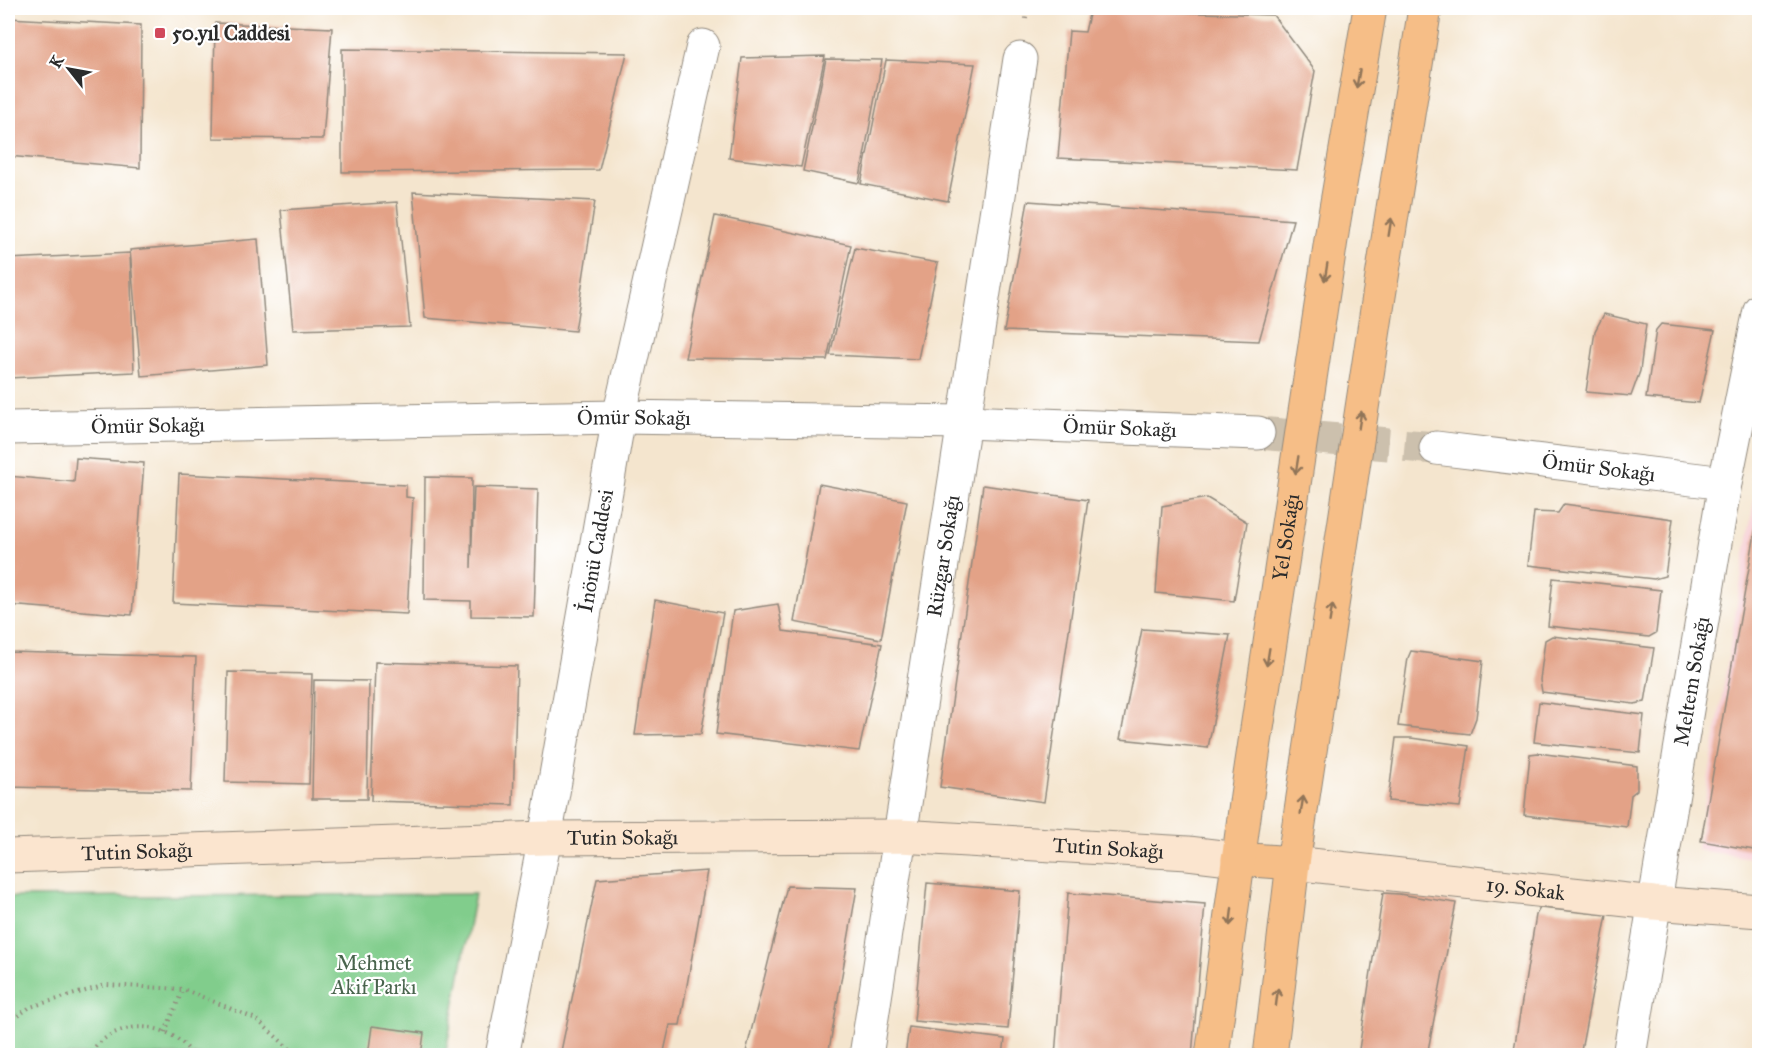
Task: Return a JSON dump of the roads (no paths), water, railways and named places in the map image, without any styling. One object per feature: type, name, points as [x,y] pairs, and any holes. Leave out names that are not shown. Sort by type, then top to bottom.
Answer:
[{"type":"main road","name":"Yel Sokağı","points":[[1212,1056],[1238,858],[1334,220],[1369,15]]},
{"type":"main road","points":[[1270,1056],[1293,863],[1423,19]]},
{"type":"main road","name":"Tutin Sokağı","points":[[8,856],[545,838],[900,836],[1238,858]]},
{"type":"main road","points":[[1238,858],[1293,863]]},
{"type":"main road","name":"19. Sokak","points":[[1293,863],[1654,903],[1760,911]]},
{"type":"street","name":"İnönü Caddesi","points":[[502,1056],[545,838],[618,417],[703,46]]},
{"type":"street","name":"Rüzgar Sokağı","points":[[866,1056],[1020,59]]},
{"type":"street","name":"Meltem Sokağı","points":[[1629,1056],[1725,483],[1760,310]]},
{"type":"street","name":"Ömür Sokağı","points":[[8,428],[618,417],[963,422],[1258,434]]},
{"type":"street","name":"Ömür Sokağı","points":[[1436,448],[1725,483]]},
{"type":"tunnel","points":[[1258,433],[1436,448]]},
{"type":"place","name":"50.yıl Caddesi","points":[[160,33]]},
{"type":"park label","name":"Mehmet Akif Parkı","points":[[374,975]]}]
